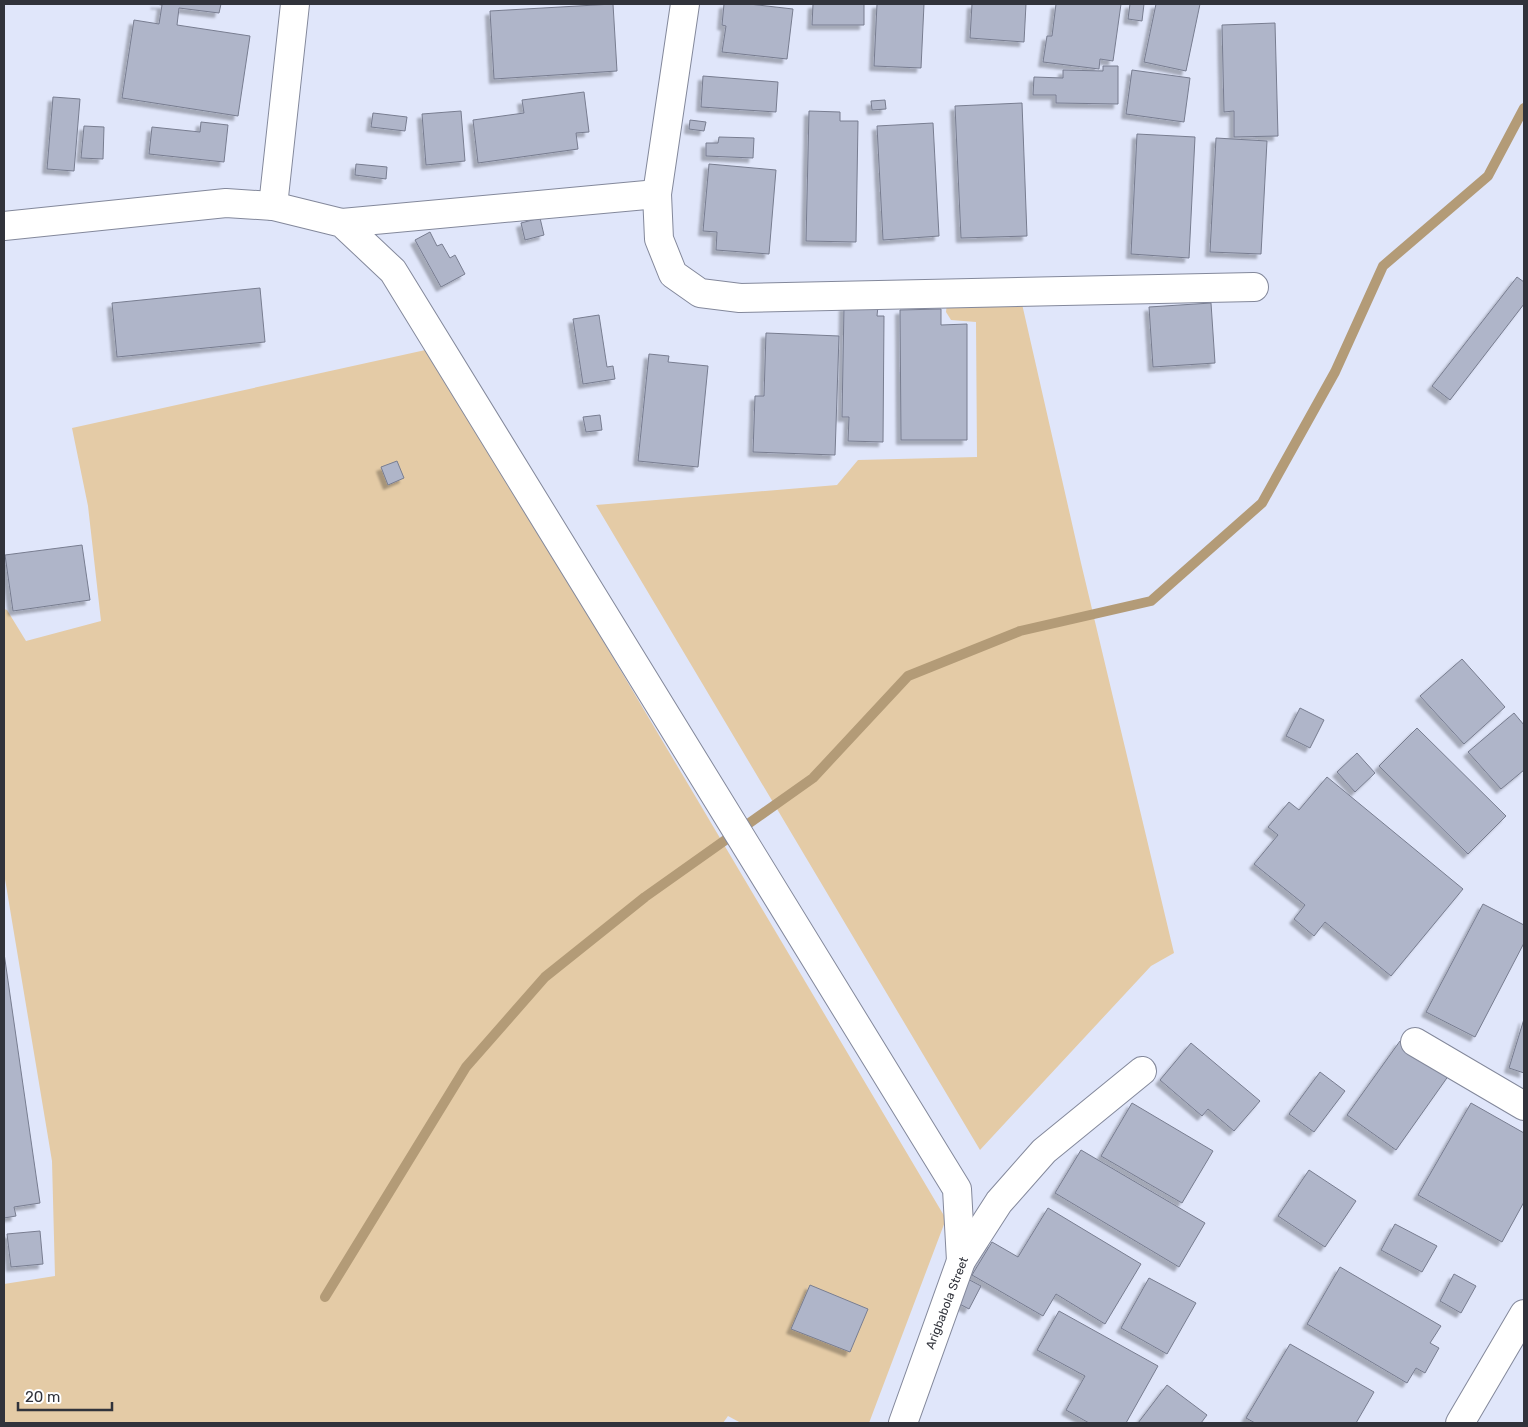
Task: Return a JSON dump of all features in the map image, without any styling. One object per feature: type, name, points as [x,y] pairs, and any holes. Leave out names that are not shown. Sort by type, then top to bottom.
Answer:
[{"type":"street","points":[[273,206],[295,4]]},
{"type":"street","points":[[685,4],[657,194],[659,239],[673,274],[700,294],[740,298],[1254,286]]},
{"type":"street","points":[[4,226],[226,203],[273,206],[342,224],[657,194]]},
{"type":"street","points":[[342,224],[393,271],[957,1189],[961,1261]]},
{"type":"street","points":[[1415,1042],[1524,1106]]},
{"type":"street","name":"Arigbabola Street","points":[[903,1423],[961,1261],[999,1202],[1044,1151],[1142,1071]]},
{"type":"street","points":[[1460,1423],[1524,1314]]},
{"type":"shaded area","points":[[1020,295],[1081,563],[1174,953],[1151,966],[980,1150],[596,505],[837,485],[858,460],[977,457],[976,322],[951,320],[946,312],[947,303]]},
{"type":"shaded area","points":[[430,349],[946,1219],[869,1423],[741,1423],[728,1416],[723,1423],[4,1423],[4,1284],[55,1276],[52,1161],[4,873],[4,609],[7,610],[26,641],[101,621],[88,506],[72,428]]},
{"type":"building","points":[[155,4],[221,4],[219,13],[179,8],[177,25],[250,36],[238,116],[122,98],[134,20],[159,24],[162,5]]},
{"type":"building","points":[[613,4],[617,71],[494,79],[490,11]]},
{"type":"building","points":[[724,4],[749,4],[793,9],[787,59],[722,52],[726,26],[722,25]]},
{"type":"building","points":[[813,4],[864,4],[864,25],[812,25]]},
{"type":"building","points":[[877,4],[924,4],[921,68],[874,66]]},
{"type":"building","points":[[972,4],[1026,4],[1024,42],[970,38]]},
{"type":"building","points":[[1056,4],[1121,4],[1113,61],[1100,59],[1099,69],[1043,62],[1047,36],[1052,36]]},
{"type":"building","points":[[1130,4],[1144,4],[1142,21],[1128,19]]},
{"type":"building","points":[[1156,4],[1200,4],[1186,71],[1144,62]]},
{"type":"building","points":[[1275,23],[1278,136],[1234,137],[1234,111],[1224,112],[1222,25]]},
{"type":"building","points":[[1103,66],[1118,66],[1118,104],[1056,103],[1056,95],[1033,95],[1034,77],[1063,78],[1063,70],[1103,71]]},
{"type":"building","points":[[1132,70],[1190,78],[1184,122],[1126,114]]},
{"type":"building","points":[[703,76],[778,82],[776,112],[701,107]]},
{"type":"building","points":[[584,92],[589,132],[576,133],[578,149],[478,163],[473,120],[524,113],[522,100]]},
{"type":"building","points":[[53,97],[80,99],[74,171],[47,169]]},
{"type":"building","points":[[885,100],[886,109],[872,110],[871,101]]},
{"type":"building","points":[[1022,103],[1027,236],[961,238],[955,106]]},
{"type":"building","points":[[461,111],[465,161],[426,165],[422,114]]},
{"type":"building","points":[[809,111],[840,112],[840,121],[858,121],[856,242],[806,241]]},
{"type":"building","points":[[373,113],[407,117],[405,131],[371,127]]},
{"type":"building","points":[[690,120],[706,122],[704,131],[689,129]]},
{"type":"building","points":[[201,122],[228,125],[224,162],[149,154],[152,127],[200,132]]},
{"type":"building","points":[[933,123],[939,236],[883,240],[877,126]]},
{"type":"building","points":[[84,126],[104,127],[103,159],[81,158]]},
{"type":"building","points":[[1137,134],[1195,137],[1189,258],[1131,254]]},
{"type":"building","points":[[719,137],[754,138],[753,158],[706,156],[706,143],[718,143]]},
{"type":"building","points":[[1216,138],[1267,141],[1261,254],[1210,252]]},
{"type":"building","points":[[356,164],[387,167],[386,179],[355,175]]},
{"type":"building","points":[[709,164],[776,170],[769,254],[716,250],[717,232],[703,231]]},
{"type":"building","points":[[540,218],[544,235],[525,240],[521,223]]},
{"type":"building","points":[[430,232],[437,246],[442,244],[450,258],[455,255],[465,274],[441,287],[415,240]]},
{"type":"building","points":[[1517,277],[1524,282],[1524,304],[1450,400],[1432,386]]},
{"type":"building","points":[[260,288],[265,342],[117,357],[112,303]]},
{"type":"building","points":[[1211,303],[1215,363],[1153,367],[1149,307]]},
{"type":"building","points":[[844,306],[878,306],[877,316],[884,316],[883,442],[848,441],[849,417],[842,417]]},
{"type":"building","points":[[941,309],[941,325],[967,324],[967,440],[901,440],[900,310]]},
{"type":"building","points":[[599,315],[607,367],[613,366],[615,379],[583,384],[573,319]]},
{"type":"building","points":[[766,333],[839,336],[835,455],[753,452],[755,396],[764,396]]},
{"type":"building","points":[[649,354],[669,356],[668,362],[708,366],[698,467],[638,461]]},
{"type":"building","points":[[600,415],[602,430],[586,432],[583,417]]},
{"type":"building","points":[[397,461],[404,478],[388,485],[381,467]]},
{"type":"building","points":[[82,545],[90,600],[13,611],[5,555]]},
{"type":"building","points":[[1462,659],[1505,707],[1464,744],[1420,696]]},
{"type":"building","points":[[1300,708],[1324,720],[1310,748],[1286,736]]},
{"type":"building","points":[[1514,713],[1524,725],[1524,770],[1501,789],[1468,752]]},
{"type":"building","points":[[1417,728],[1506,816],[1468,854],[1379,766]]},
{"type":"building","points":[[1357,753],[1375,773],[1355,792],[1337,772]]},
{"type":"building","points":[[1327,777],[1463,889],[1391,976],[1325,922],[1314,936],[1294,919],[1305,905],[1254,864],[1278,835],[1268,827],[1289,802],[1299,810]]},
{"type":"building","points":[[1483,904],[1524,925],[1524,943],[1475,1037],[1426,1012]]},
{"type":"building","points":[[4,953],[40,1203],[14,1207],[16,1216],[4,1218]]},
{"type":"building","points":[[1524,1019],[1524,1073],[1509,1068]]},
{"type":"building","points":[[1400,1041],[1449,1075],[1396,1150],[1347,1115]]},
{"type":"building","points":[[1191,1043],[1260,1101],[1234,1131],[1208,1109],[1202,1116],[1160,1080]]},
{"type":"building","points":[[1320,1072],[1345,1091],[1314,1132],[1289,1114]]},
{"type":"building","points":[[1132,1103],[1213,1151],[1182,1203],[1101,1156]]},
{"type":"building","points":[[1471,1103],[1524,1133],[1524,1202],[1502,1242],[1418,1195]]},
{"type":"building","points":[[1081,1150],[1205,1223],[1179,1267],[1055,1193]]},
{"type":"building","points":[[1309,1170],[1356,1201],[1325,1247],[1278,1216]]},
{"type":"building","points":[[1048,1208],[1141,1264],[1105,1324],[1056,1294],[1043,1316],[972,1275],[992,1242],[1018,1257]]},
{"type":"building","points":[[1395,1224],[1437,1246],[1422,1272],[1381,1250]]},
{"type":"building","points":[[40,1231],[43,1264],[11,1267],[7,1234]]},
{"type":"building","points":[[1340,1267],[1441,1326],[1430,1343],[1439,1348],[1425,1373],[1416,1368],[1407,1383],[1307,1324]]},
{"type":"building","points":[[1454,1274],[1476,1286],[1461,1313],[1440,1301]]},
{"type":"building","points":[[964,1277],[981,1286],[969,1309],[952,1300]]},
{"type":"building","points":[[1149,1278],[1196,1303],[1167,1354],[1121,1328]]},
{"type":"building","points":[[810,1285],[868,1309],[850,1352],[791,1329]]},
{"type":"building","points":[[1059,1311],[1158,1366],[1126,1423],[1089,1423],[1066,1410],[1085,1376],[1037,1350]]},
{"type":"building","points":[[1290,1344],[1374,1392],[1356,1423],[1255,1423],[1246,1418]]},
{"type":"building","points":[[1167,1385],[1207,1415],[1201,1423],[1138,1423]]},
{"type":"waterway","points":[[325,1297],[466,1067],[545,977],[645,897],[813,778],[908,676],[1020,631],[1151,601],[1262,503],[1335,372],[1383,266],[1488,176],[1524,108]]}]
